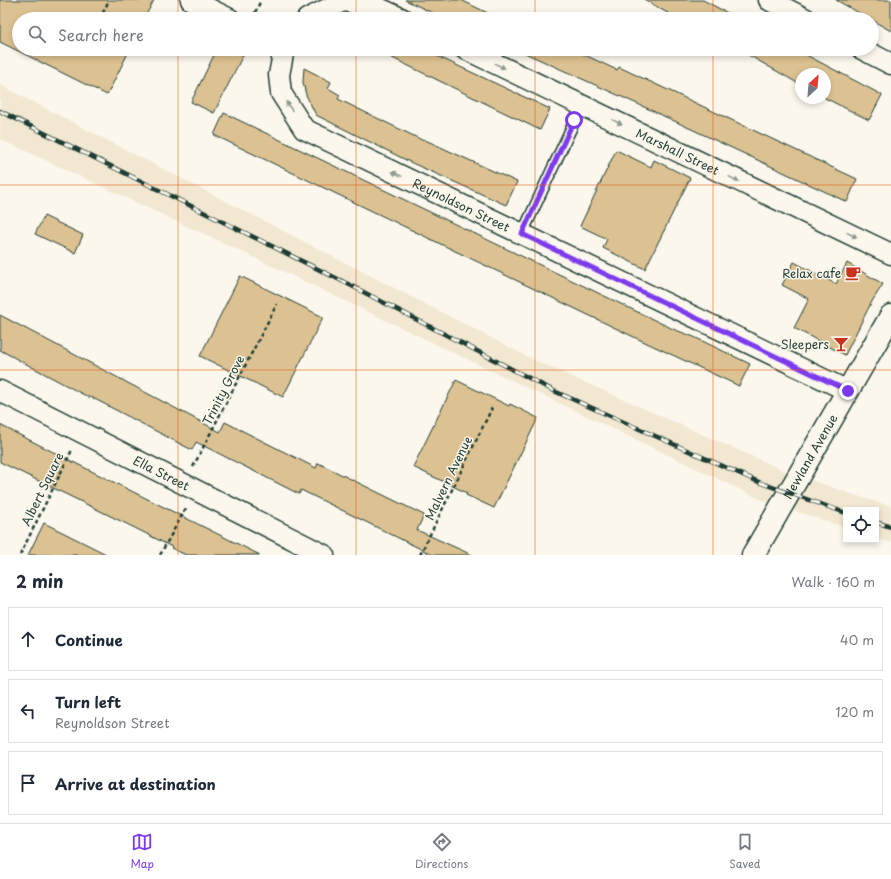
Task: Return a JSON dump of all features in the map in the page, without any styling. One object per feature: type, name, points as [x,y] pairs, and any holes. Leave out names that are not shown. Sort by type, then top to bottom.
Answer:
[{"type":"street","points":[[191,0],[216,12]]},
{"type":"street","points":[[769,0],[792,12]]},
{"type":"street","points":[[321,12],[343,1],[379,8],[387,12]]},
{"type":"street","name":"Reynoldson Street","points":[[283,56],[279,75],[280,93],[304,129],[848,391]]},
{"type":"street","name":"Marshall Street","points":[[480,56],[891,254]]},
{"type":"street","points":[[876,56],[891,64]]},
{"type":"street","name":"Newland Avenue","points":[[753,555],[891,316]]},
{"type":"street","name":"Ella Street","points":[[0,391],[324,555]]},
{"type":"lane","points":[[522,234],[582,105]]},
{"type":"path","points":[[104,12],[110,0]]},
{"type":"path","points":[[255,12],[261,0]]},
{"type":"path","name":"Trinity Grove","points":[[160,555],[190,487],[277,304]]},
{"type":"path","name":"Malvern Avenue","points":[[420,555],[492,408]]},
{"type":"path","name":"Albert Square","points":[[20,555],[81,432]]},
{"type":"shaded area","points":[[0,85],[532,359],[787,472],[891,506],[891,543],[879,539],[879,507],[843,507],[843,527],[760,499],[251,256],[0,139]]},
{"type":"building","points":[[0,0],[154,0],[148,12],[12,12],[12,48],[0,42]]},
{"type":"building","points":[[405,0],[461,0],[486,12],[431,12]]},
{"type":"building","points":[[645,0],[703,0],[726,12],[666,12]]},
{"type":"building","points":[[836,0],[891,0],[891,31],[879,24],[879,12],[857,12]]},
{"type":"building","points":[[28,56],[126,56],[107,95]]},
{"type":"building","points":[[214,56],[242,56],[214,113],[191,102]]},
{"type":"building","points":[[388,56],[437,56],[550,109],[540,130]]},
{"type":"building","points":[[531,56],[587,56],[617,70],[619,67],[857,179],[847,202]]},
{"type":"building","points":[[750,56],[808,56],[831,68],[795,68],[795,82]]},
{"type":"building","points":[[304,68],[331,82],[328,88],[340,95],[338,99],[422,140],[423,139],[517,182],[506,205],[412,163],[316,115],[306,95],[303,82]]},
{"type":"building","points":[[831,68],[882,95],[869,120],[831,101]]},
{"type":"building","points":[[224,113],[673,329],[694,337],[750,364],[739,386],[214,135]]},
{"type":"building","points":[[616,150],[651,167],[654,160],[690,178],[645,269],[603,248],[607,239],[580,226]]},
{"type":"building","points":[[44,216],[83,235],[75,253],[35,234]]},
{"type":"building","points":[[794,262],[836,284],[847,263],[883,284],[871,303],[845,355],[794,328],[809,299],[782,285]]},
{"type":"building","points":[[240,276],[323,317],[283,397],[200,356]]},
{"type":"building","points":[[0,315],[220,432],[225,422],[316,468],[318,463],[424,515],[417,530],[472,555],[433,555],[301,490],[299,494],[196,442],[192,450],[0,350]]},
{"type":"building","points":[[456,380],[509,406],[510,404],[538,418],[494,508],[413,467]]},
{"type":"building","points":[[0,425],[260,555],[186,555],[171,548],[172,547],[135,528],[0,462]]},
{"type":"building","points":[[44,523],[108,555],[28,555]]},
{"type":"railway","points":[[0,111],[348,284],[554,391],[761,483],[843,512]]},
{"type":"railway","points":[[879,523],[891,527]]},
{"type":"place","name":"Relax cafe","points":[[853,273]]},
{"type":"place","name":"Sleepers","points":[[841,344]]},
{"type":"route","points":[[574,120],[522,234],[848,391]]}]
